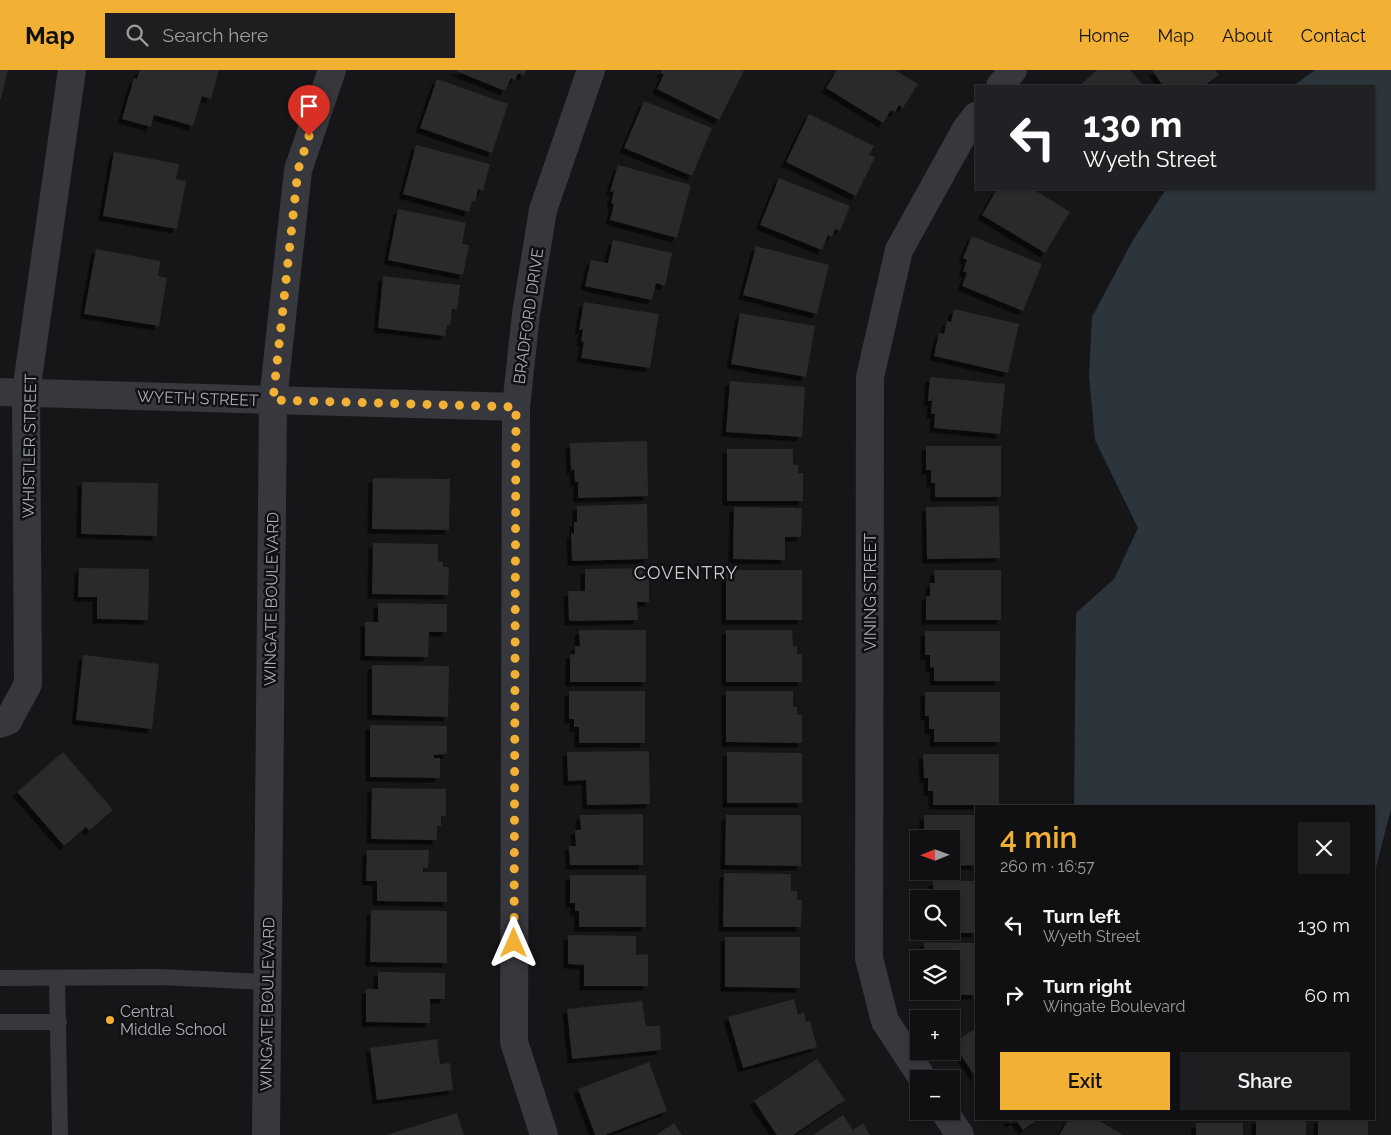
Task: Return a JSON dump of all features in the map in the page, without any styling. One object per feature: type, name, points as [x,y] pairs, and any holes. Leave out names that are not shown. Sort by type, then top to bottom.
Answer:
[{"type":"street","name":"WHISTLER STREET","points":[[0,724],[8,721],[28,684],[13,392],[72,70]]},
{"type":"street","name":"WINGATE BOULEVARD","points":[[266,1135],[273,400],[298,170],[332,70]]},
{"type":"street","name":"BRADFORD DRIVE","points":[[544,1135],[514,1042],[516,407],[526,314],[543,210],[591,70]]},
{"type":"street","points":[[1001,85],[1013,70]]},
{"type":"street","name":"VINING STREET","points":[[917,1070],[885,1021],[869,958],[870,377],[899,250],[966,129],[975,117]]},
{"type":"street","name":"WYETH STREET","points":[[13,392],[516,407]]},
{"type":"street","points":[[950,1120],[960,1135]]},
{"type":"lane","points":[[0,978],[159,977],[268,982]]},
{"type":"lane","points":[[57,978],[60,1135]]},
{"type":"lane","points":[[0,1022],[59,1022]]},
{"type":"shaded area","points":[[1315,70],[1391,70],[1391,809],[1375,871],[1375,805],[1074,805],[1076,613],[1114,579],[1138,528],[1095,440],[1089,376],[1092,317],[1133,240],[1165,190],[1375,190],[1375,85],[1294,85]]},
{"type":"building","points":[[0,70],[8,70],[1,99],[0,99]]},
{"type":"building","points":[[140,70],[219,70],[211,99],[202,96],[193,126],[154,115],[151,127],[122,119],[134,78],[137,79]]},
{"type":"building","points":[[454,70],[526,70],[524,76],[518,73],[515,80],[511,78],[505,91]]},
{"type":"building","points":[[662,70],[744,71],[719,120],[657,89],[664,74],[661,73]]},
{"type":"building","points":[[837,70],[895,70],[918,84],[903,108],[899,105],[895,112],[891,110],[883,123],[826,88]]},
{"type":"building","points":[[1097,70],[1130,70],[1143,85],[1080,85]]},
{"type":"building","points":[[1152,70],[1216,70],[1219,75],[1205,85],[1162,85]]},
{"type":"building","points":[[437,79],[508,104],[492,153],[420,128]]},
{"type":"building","points":[[644,101],[712,128],[692,176],[624,148]]},
{"type":"building","points":[[809,114],[874,146],[869,155],[875,157],[856,196],[786,162]]},
{"type":"building","points":[[416,145],[490,164],[483,191],[478,189],[475,202],[472,201],[469,212],[403,194]]},
{"type":"building","points":[[114,152],[179,164],[176,179],[186,181],[177,229],[103,216]]},
{"type":"building","points":[[618,165],[691,185],[677,238],[610,220],[614,204],[611,203],[614,191],[610,192]]},
{"type":"building","points":[[779,178],[850,206],[840,231],[835,229],[832,237],[828,235],[822,250],[760,225]]},
{"type":"building","points":[[996,190],[1035,190],[1070,212],[1045,253],[982,215]]},
{"type":"building","points":[[398,209],[466,223],[462,244],[469,245],[463,275],[388,260]]},
{"type":"building","points":[[972,236],[1042,264],[1023,311],[962,286],[967,273],[963,271],[967,260],[963,258]]},
{"type":"building","points":[[613,240],[672,253],[665,286],[656,283],[652,300],[585,286],[591,260],[608,263]]},
{"type":"building","points":[[756,246],[829,265],[817,314],[743,295]]},
{"type":"building","points":[[96,249],[160,261],[158,276],[167,278],[159,326],[84,314]]},
{"type":"building","points":[[383,276],[460,285],[457,309],[452,309],[450,325],[447,325],[445,336],[378,328]]},
{"type":"building","points":[[584,302],[659,314],[650,368],[581,358],[584,342],[581,341],[583,329],[579,330]]},
{"type":"building","points":[[954,309],[1019,324],[1008,373],[934,356],[939,333],[944,334],[947,321],[951,322]]},
{"type":"building","points":[[740,313],[815,326],[806,377],[731,364]]},
{"type":"building","points":[[930,377],[1005,384],[1000,434],[934,428],[935,414],[931,414],[932,401],[928,401]]},
{"type":"building","points":[[730,381],[805,387],[802,437],[726,432]]},
{"type":"building","points":[[647,441],[648,496],[578,498],[578,482],[575,482],[574,469],[571,471],[570,443]]},
{"type":"building","points":[[926,446],[1001,446],[1001,497],[935,497],[935,483],[931,483],[931,470],[926,470]]},
{"type":"building","points":[[727,449],[793,449],[793,465],[798,465],[798,473],[803,473],[803,501],[727,501]]},
{"type":"building","points":[[373,478],[450,479],[449,530],[372,529]]},
{"type":"building","points":[[82,482],[158,483],[157,536],[81,534]]},
{"type":"building","points":[[647,504],[648,559],[572,561],[571,533],[574,534],[574,522],[577,522],[577,506]]},
{"type":"building","points":[[999,506],[1000,558],[927,559],[926,507]]},
{"type":"building","points":[[734,507],[802,508],[801,537],[785,537],[785,560],[733,559]]},
{"type":"building","points":[[373,543],[438,544],[438,561],[443,562],[443,567],[449,567],[448,595],[372,594]]},
{"type":"building","points":[[79,568],[149,569],[148,620],[97,619],[97,597],[78,597]]},
{"type":"building","points":[[649,568],[649,602],[637,602],[638,620],[569,621],[568,591],[585,591],[585,569]]},
{"type":"building","points":[[726,570],[802,570],[802,620],[726,620]]},
{"type":"building","points":[[934,570],[1001,570],[1001,620],[926,620],[926,596],[930,596],[930,583],[935,583]]},
{"type":"building","points":[[378,603],[447,604],[447,632],[429,632],[428,657],[365,656],[365,622],[378,622]]},
{"type":"building","points":[[579,630],[646,630],[646,682],[570,682],[570,654],[575,654],[575,646],[580,646]]},
{"type":"building","points":[[726,630],[792,630],[793,646],[797,646],[797,654],[802,654],[802,682],[726,682]]},
{"type":"building","points":[[925,631],[1000,631],[1000,681],[934,681],[934,668],[930,667],[930,655],[925,655]]},
{"type":"building","points":[[83,655],[159,664],[152,729],[76,720]]},
{"type":"building","points":[[372,665],[449,666],[448,717],[372,715]]},
{"type":"building","points":[[569,691],[645,691],[645,743],[579,743],[579,727],[574,727],[574,719],[569,719]]},
{"type":"building","points":[[726,691],[793,691],[793,707],[797,707],[797,715],[802,715],[802,743],[726,742]]},
{"type":"building","points":[[925,692],[1000,692],[1000,742],[934,742],[934,729],[929,729],[929,716],[925,716]]},
{"type":"building","points":[[370,725],[447,726],[447,754],[434,755],[434,758],[440,758],[440,778],[370,777]]},
{"type":"building","points":[[649,751],[650,804],[587,805],[586,780],[568,781],[567,752]]},
{"type":"building","points":[[63,752],[113,810],[89,831],[86,827],[64,846],[17,792]]},
{"type":"building","points":[[727,752],[802,753],[802,803],[727,803]]},
{"type":"building","points":[[923,754],[999,754],[999,805],[933,805],[933,791],[928,791],[928,778],[924,778]]},
{"type":"building","points":[[372,788],[446,789],[446,816],[441,816],[441,826],[437,826],[437,840],[371,839]]},
{"type":"building","points":[[643,814],[643,865],[570,865],[569,846],[576,846],[575,830],[581,830],[580,815]]},
{"type":"building","points":[[726,815],[801,815],[801,866],[725,865]]},
{"type":"building","points":[[924,815],[975,815],[975,865],[960,866],[960,830],[924,830]]},
{"type":"building","points":[[367,850],[429,850],[428,868],[423,868],[423,872],[447,872],[447,902],[377,901],[377,881],[366,881]]},
{"type":"building","points":[[724,873],[791,874],[791,891],[797,891],[797,900],[802,900],[801,927],[723,927]]},
{"type":"building","points":[[570,875],[646,875],[646,927],[579,927],[579,911],[575,911],[575,903],[570,903]]},
{"type":"building","points":[[933,881],[975,881],[975,933],[960,933],[960,890],[933,890]]},
{"type":"building","points":[[371,910],[447,911],[447,963],[370,962]]},
{"type":"building","points":[[568,935],[636,936],[636,955],[648,954],[648,986],[584,986],[584,965],[568,964]]},
{"type":"building","points":[[725,937],[800,937],[800,988],[725,987]]},
{"type":"building","points":[[924,942],[975,943],[975,995],[960,995],[960,950],[924,950]]},
{"type":"building","points":[[378,972],[445,973],[445,999],[430,999],[430,1023],[366,1022],[366,989],[378,989]]},
{"type":"building","points":[[794,999],[798,1015],[804,1013],[806,1022],[810,1021],[817,1047],[743,1068],[728,1017]]},
{"type":"building","points":[[642,1001],[646,1026],[660,1026],[661,1050],[572,1059],[567,1009]]},
{"type":"building","points":[[975,1029],[975,1076],[960,1054],[960,1038]]},
{"type":"building","points":[[437,1039],[440,1064],[450,1063],[453,1090],[377,1100],[370,1048]]},
{"type":"building","points":[[817,1059],[845,1100],[793,1135],[777,1135],[754,1101]]},
{"type":"building","points":[[649,1062],[667,1111],[605,1135],[595,1135],[578,1089]]},
{"type":"building","points":[[457,1113],[464,1135],[386,1135]]},
{"type":"building","points":[[843,1115],[853,1130],[863,1123],[870,1135],[813,1135]]},
{"type":"building","points":[[1016,1120],[1037,1120],[1023,1130]]},
{"type":"building","points":[[1068,1120],[1098,1120],[1123,1135],[1059,1135]]},
{"type":"building","points":[[1256,1120],[1306,1120],[1306,1135],[1256,1135]]},
{"type":"building","points":[[1318,1120],[1368,1120],[1368,1135],[1318,1135]]},
{"type":"building","points":[[674,1123],[682,1135],[656,1135]]},
{"type":"building","points":[[1196,1123],[1243,1123],[1243,1135],[1196,1135]]},
{"type":"place","name":"Central Middle School","points":[[110,1020]]},
{"type":"district","name":"COVENTRY","points":[[686,573]]},
{"type":"route","points":[[309,136],[298,170],[273,400],[516,407],[514,943]]}]
